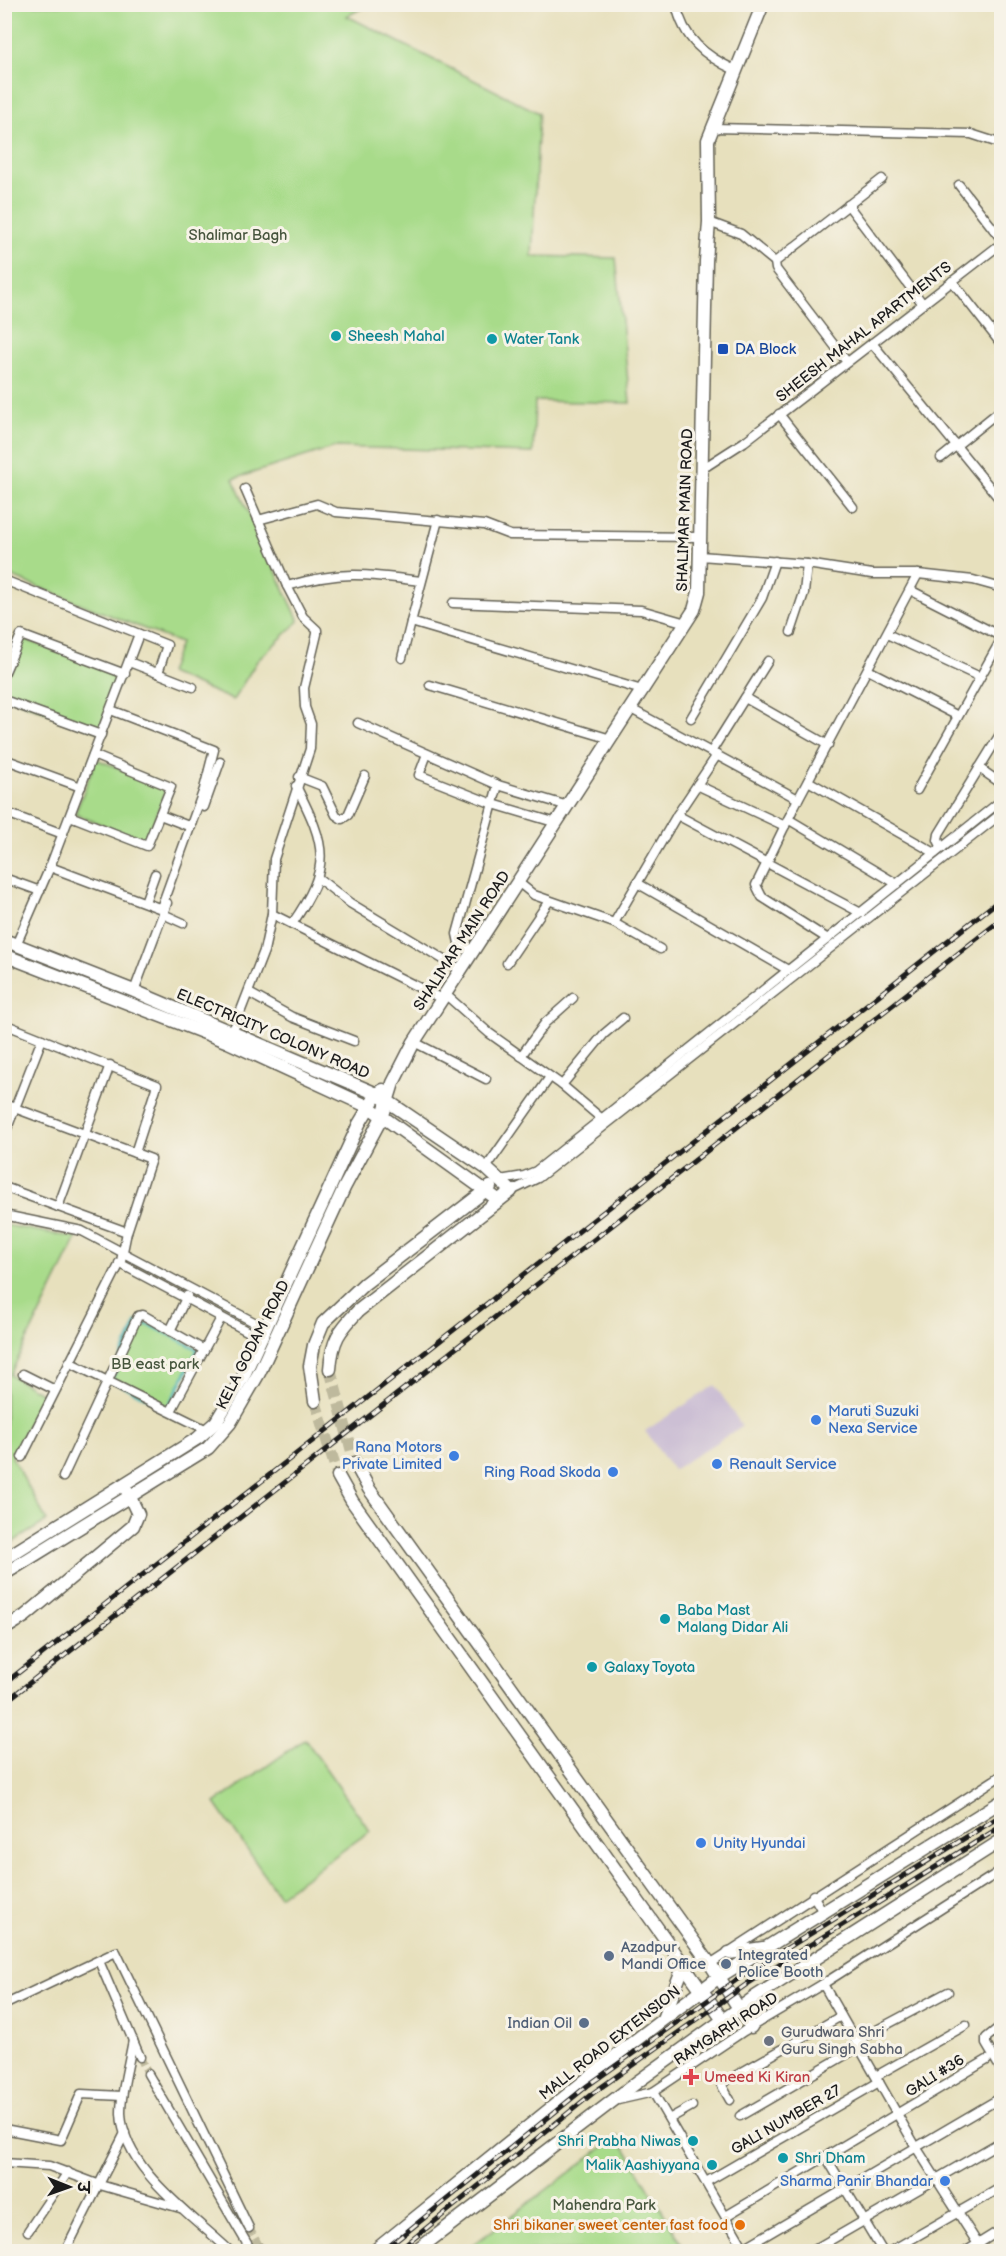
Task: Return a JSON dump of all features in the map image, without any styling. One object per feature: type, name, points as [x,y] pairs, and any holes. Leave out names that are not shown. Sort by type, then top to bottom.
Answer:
[{"type":"street","points":[[676,4],[695,44],[706,56],[735,70]]},
{"type":"street","name":"SHALIMAR MAIN ROAD","points":[[389,1101],[393,1083],[414,1042],[694,610],[699,592],[706,261],[709,222],[708,140],[763,4]]},
{"type":"street","points":[[713,128],[971,135],[1002,144]]},
{"type":"street","points":[[775,262],[882,179]]},
{"type":"street","points":[[959,185],[1002,242]]},
{"type":"street","points":[[848,205],[923,304]]},
{"type":"street","points":[[709,222],[741,234],[775,262],[776,269],[847,362]]},
{"type":"street","name":"SHEESH MAHAL APARTMENTS","points":[[702,469],[744,442],[1002,242]]},
{"type":"street","points":[[952,282],[1002,345]]},
{"type":"street","points":[[873,343],[1002,502]]},
{"type":"street","points":[[941,458],[1002,409]]},
{"type":"street","points":[[779,414],[853,507]]},
{"type":"street","points":[[230,1038],[264,951],[272,914],[274,859],[312,737],[304,688],[317,634],[317,630],[303,617],[287,586],[245,489]]},
{"type":"street","points":[[258,520],[311,504],[336,512],[484,525],[510,535],[700,537]]},
{"type":"street","points":[[402,658],[438,520]]},
{"type":"street","points":[[700,556],[807,564],[872,574],[918,574],[973,580],[1002,588]]},
{"type":"street","points":[[691,718],[762,598],[776,561]]},
{"type":"street","points":[[791,632],[804,593],[807,564]]},
{"type":"street","points":[[287,586],[319,576],[339,573],[363,573],[422,580]]},
{"type":"street","points":[[828,939],[759,894],[756,885],[798,799],[918,574]]},
{"type":"street","points":[[4,579],[168,645],[158,673]]},
{"type":"street","points":[[910,590],[1002,638],[917,790]]},
{"type":"street","points":[[453,603],[641,610],[686,623]]},
{"type":"street","points":[[411,622],[642,690]]},
{"type":"street","points":[[10,942],[40,891],[139,634]]},
{"type":"street","points":[[887,634],[980,677]]},
{"type":"street","points":[[5,670],[21,635],[125,674]]},
{"type":"street","points":[[614,923],[677,815],[698,785],[745,698],[768,661]]},
{"type":"street","points":[[129,662],[193,687]]},
{"type":"street","points":[[868,670],[958,716]]},
{"type":"street","points":[[430,685],[611,739]]},
{"type":"street","points":[[745,698],[828,745]]},
{"type":"street","points":[[4,700],[101,735]]},
{"type":"street","points":[[631,709],[798,799]]},
{"type":"street","points":[[50,867],[145,902],[162,906],[214,750],[111,710]]},
{"type":"street","points":[[358,723],[498,785],[568,806]]},
{"type":"street","points":[[939,851],[939,834],[1002,731]]},
{"type":"street","points":[[70,816],[147,846],[160,815],[171,785],[93,754]]},
{"type":"street","points":[[427,754],[419,775],[493,804],[557,823]]},
{"type":"street","points":[[4,759],[81,787]]},
{"type":"street","points":[[134,991],[220,762]]},
{"type":"street","points":[[979,768],[1002,784]]},
{"type":"street","points":[[299,777],[322,786],[336,814],[342,819],[348,815],[365,776]]},
{"type":"street","points":[[808,781],[939,851]]},
{"type":"street","points":[[474,952],[459,943],[457,934],[498,785]]},
{"type":"street","points":[[698,785],[786,823],[897,884]]},
{"type":"street","points":[[292,924],[310,898],[322,860],[320,841],[314,822],[296,786]]},
{"type":"street","points":[[315,1401],[310,1366],[314,1346],[323,1323],[364,1284],[500,1180],[524,1176],[536,1171],[1002,800]]},
{"type":"street","points":[[4,812],[63,834]]},
{"type":"street","points":[[330,1369],[332,1348],[340,1330],[358,1311],[498,1199],[538,1178],[1002,813]]},
{"type":"street","points":[[160,815],[190,827]]},
{"type":"street","points":[[677,815],[861,913]]},
{"type":"street","points":[[145,902],[155,874]]},
{"type":"street","points":[[4,878],[40,891]]},
{"type":"street","points":[[318,878],[350,903],[461,970]]},
{"type":"street","points":[[518,882],[534,895],[614,923],[660,949]]},
{"type":"street","points":[[637,883],[788,970]]},
{"type":"street","points":[[507,963],[549,901]]},
{"type":"street","points":[[163,914],[183,923]]},
{"type":"street","points":[[272,914],[444,997],[489,1033],[562,1084],[602,1119]]},
{"type":"street","name":"ELECTRICITY COLONY ROAD","points":[[10,942],[134,991],[369,1107],[498,1199]]},
{"type":"street","name":"ELECTRICITY COLONY ROAD","points":[[4,955],[377,1094],[486,1168],[511,1191]]},
{"type":"street","points":[[249,993],[292,1017],[354,1041]]},
{"type":"street","points":[[521,1056],[545,1023],[573,998]]},
{"type":"street","points":[[562,1084],[604,1034],[623,1018]]},
{"type":"street","points":[[4,1024],[158,1086],[135,1153]]},
{"type":"street","points":[[4,1136],[42,1039]]},
{"type":"street","points":[[414,1042],[486,1079]]},
{"type":"street","points":[[58,1207],[110,1065]]},
{"type":"street","points":[[486,1168],[550,1077]]},
{"type":"street","name":"SHALIMAR MAIN ROAD","points":[[377,1094],[393,1083]]},
{"type":"street","name":"KELA GODAM ROAD","points":[[4,1574],[126,1491],[216,1422],[243,1377],[267,1329],[340,1165],[377,1094]]},
{"type":"street","name":"KELA GODAM ROAD","points":[[4,1559],[208,1448],[230,1423],[259,1373],[344,1188],[389,1101]]},
{"type":"street","points":[[4,1104],[151,1159],[127,1232],[124,1252],[22,1457]]},
{"type":"street","points":[[4,1187],[127,1232]]},
{"type":"street","points":[[4,1215],[82,1231],[267,1329]]},
{"type":"street","points":[[119,1263],[247,1331]]},
{"type":"street","points":[[170,1331],[191,1289]]},
{"type":"street","points":[[63,1477],[138,1316],[143,1315],[204,1350]]},
{"type":"street","points":[[171,1411],[221,1318]]},
{"type":"street","points":[[69,1362],[171,1411],[203,1434],[208,1448]]},
{"type":"street","points":[[23,1374],[55,1390]]},
{"type":"street","points":[[355,1463],[369,1489],[710,1964],[751,2027]]},
{"type":"street","points":[[338,1476],[352,1501],[723,2020]]},
{"type":"street","points":[[4,1629],[25,1616],[133,1526],[138,1514],[126,1491]]},
{"type":"street","points":[[710,1964],[813,1895],[1002,1775]]},
{"type":"street","name":"MALL ROAD EXTENSION","points":[[373,2252],[628,2046],[719,1977],[824,1914],[1002,1801]]},
{"type":"street","points":[[415,2252],[612,2101],[738,2009],[1002,1840]]},
{"type":"street","name":"RAMGARH ROAD","points":[[612,2101],[653,2092],[751,2027],[1002,1870]]},
{"type":"street","points":[[813,1895],[824,1914]]},
{"type":"street","points":[[729,1953],[770,1947]]},
{"type":"street","points":[[4,2005],[116,1952],[249,2228]]},
{"type":"street","points":[[99,1961],[140,2057]]},
{"type":"street","points":[[661,2023],[684,1965]]},
{"type":"street","points":[[823,1984],[916,2148],[980,2248]]},
{"type":"street","name":"GALI NUMBER 27","points":[[740,2116],[857,2044],[948,1992]]},
{"type":"street","points":[[730,2100],[720,2084],[841,2016]]},
{"type":"street","name":"GALI NUMBER 27","points":[[706,2182],[966,2025]]},
{"type":"street","points":[[1002,2025],[986,2038],[986,2044],[1002,2071]]},
{"type":"street","points":[[133,2040],[122,2096],[121,2116],[129,2145],[142,2165],[180,2208],[207,2228],[231,2252]]},
{"type":"street","name":"GALI #36","points":[[726,2216],[987,2060]]},
{"type":"street","points":[[148,2074],[259,2251]]},
{"type":"street","points":[[4,2130],[61,2140],[81,2094],[84,2092],[122,2096]]},
{"type":"street","points":[[653,2092],[745,2250],[1002,2097]]},
{"type":"street","points":[[669,2119],[692,2106]]},
{"type":"street","points":[[65,2252],[125,2133]]},
{"type":"street","points":[[810,2252],[937,2181],[1002,2141]]},
{"type":"street","points":[[826,2157],[883,2252]]},
{"type":"street","points":[[4,2163],[49,2166],[100,2185],[180,2208]]},
{"type":"street","points":[[28,2231],[68,2172]]},
{"type":"street","points":[[889,2252],[1002,2187]]},
{"type":"street","points":[[965,2252],[980,2248],[1002,2229]]},
{"type":"shaded area","points":[[715,1385],[742,1426],[673,1470],[645,1431]]},
{"type":"green space","name":"Shalimar Bagh","points":[[4,5],[368,5],[347,16],[539,113],[532,256],[616,258],[630,403],[535,401],[533,453],[335,447],[233,479],[299,621],[257,661],[233,700],[169,673],[180,643],[5,574]]},
{"type":"green space","points":[[21,638],[120,675],[99,732],[5,696],[4,683]]},
{"type":"green space","points":[[96,759],[167,787],[146,842],[75,814]]},
{"type":"green space","points":[[5,1225],[77,1238],[10,1375],[43,1394],[12,1457],[47,1521],[5,1547]]},
{"type":"green space","name":"BB east park","points":[[141,1320],[198,1349],[168,1408],[111,1380]]},
{"type":"green space","points":[[305,1739],[370,1831],[279,1896],[215,1803]]},
{"type":"green space","name":"Mahendra Park","points":[[618,2136],[686,2251],[465,2251]]},
{"type":"waterway","points":[[137,1322],[152,1326],[198,1349],[168,1408],[111,1380],[137,1322]]},
{"type":"tunnel","points":[[330,1369],[355,1463]]},
{"type":"tunnel","points":[[315,1401],[338,1476]]},
{"type":"tunnel","points":[[140,2057],[148,2074]]},
{"type":"tunnel","points":[[249,2228],[261,2249]]},
{"type":"railway","points":[[4,1684],[1002,898]]},
{"type":"railway","points":[[4,1703],[1002,919]]},
{"type":"railway","points":[[382,2252],[587,2086],[742,1976],[1002,1815]]},
{"type":"railway","points":[[397,2252],[593,2093],[747,1984],[1002,1826]]},
{"type":"place","name":"Sheesh Mahal","points":[[336,336]]},
{"type":"place","name":"Water Tank","points":[[492,339]]},
{"type":"place","name":"DA Block","points":[[723,349]]},
{"type":"place","name":"Maruti Suzuki Nexa Service","points":[[816,1420]]},
{"type":"place","name":"Rana Motors Private Limited","points":[[454,1456]]},
{"type":"place","name":"Renault Service","points":[[717,1464]]},
{"type":"place","name":"Ring Road Skoda","points":[[613,1472]]},
{"type":"place","name":"Baba Mast Malang Didar Ali","points":[[665,1619]]},
{"type":"place","name":"Galaxy Toyota","points":[[592,1667]]},
{"type":"place","name":"Unity Hyundai","points":[[701,1843]]},
{"type":"place","name":"Azadpur Mandi Office","points":[[609,1956]]},
{"type":"place","name":"Integrated Police Booth","points":[[726,1964]]},
{"type":"place","name":"Indian Oil","points":[[584,2023]]},
{"type":"place","name":"Gurudwara Shri Guru Singh Sabha","points":[[769,2041]]},
{"type":"place","name":"Umeed Ki Kiran","points":[[691,2077]]},
{"type":"place","name":"Shri Prabha Niwas","points":[[693,2141]]},
{"type":"place","name":"Shri Dham","points":[[783,2158]]},
{"type":"place","name":"Malik Aashiyyana","points":[[712,2165]]},
{"type":"place","name":"Sharma Panir Bhandar","points":[[945,2181]]},
{"type":"place","name":"Shri bikaner sweet center fast food","points":[[740,2225]]}]
